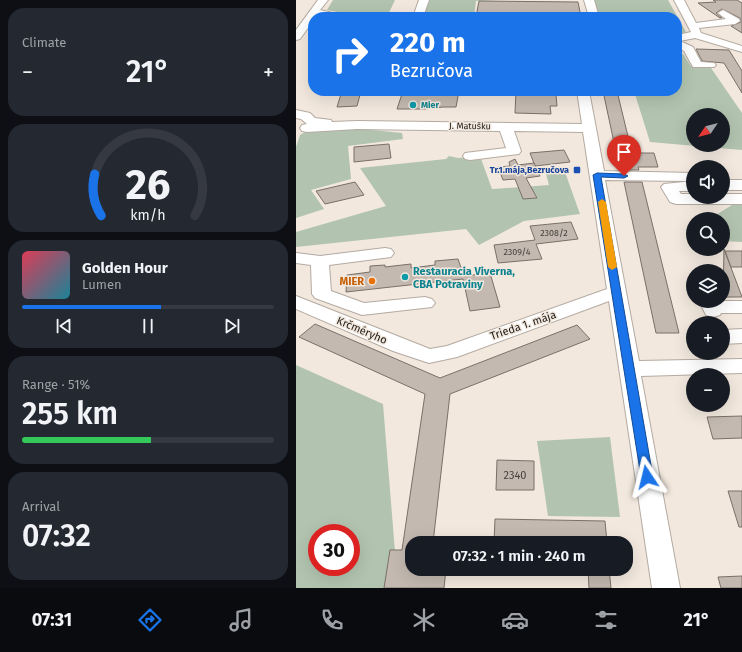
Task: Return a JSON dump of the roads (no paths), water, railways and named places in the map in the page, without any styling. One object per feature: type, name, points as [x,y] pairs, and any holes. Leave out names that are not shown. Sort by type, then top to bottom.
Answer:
[{"type":"street","points":[[315,12],[323,0]]},
{"type":"street","points":[[420,12],[424,0]]},
{"type":"street","points":[[589,0],[593,12]]},
{"type":"street","points":[[679,0],[694,30],[742,49]]},
{"type":"street","points":[[723,13],[739,18]]},
{"type":"street","points":[[704,15],[716,23]]},
{"type":"street","points":[[296,20],[308,16]]},
{"type":"street","points":[[682,36],[716,23],[739,18]]},
{"type":"street","points":[[296,37],[308,21]]},
{"type":"street","points":[[682,46],[689,49],[697,65],[713,77]]},
{"type":"street","points":[[697,65],[710,65]]},
{"type":"street","points":[[583,96],[666,588]]},
{"type":"street","points":[[296,114],[305,116],[305,127]]},
{"type":"street","name":"J. Matušku","points":[[305,127],[351,125],[589,128]]},
{"type":"street","points":[[470,156],[514,151],[506,127]]},
{"type":"street","points":[[597,175],[686,176]]},
{"type":"street","points":[[686,186],[670,187],[676,200],[686,200]]},
{"type":"street","points":[[730,199],[742,199]]},
{"type":"street","points":[[296,258],[320,261],[385,253]]},
{"type":"street","points":[[320,261],[322,294],[362,309],[425,303]]},
{"type":"street","name":"Trieda 1. mája","points":[[430,356],[450,352],[616,292]]},
{"type":"street","name":"Krčméryho","points":[[296,302],[400,346],[430,356]]},
{"type":"street","points":[[713,311],[712,307],[742,307]]},
{"type":"street","points":[[730,336],[742,336]]},
{"type":"street","points":[[629,369],[742,366]]},
{"type":"place","name":"Mier","points":[[413,105]]},
{"type":"place","name":"Tr.1.mája,Bezručova","points":[[577,170]]},
{"type":"place","name":"Restauracia Viverna, CBA Potraviny","points":[[405,277]]},
{"type":"place","name":"MIER","points":[[372,281]]}]
